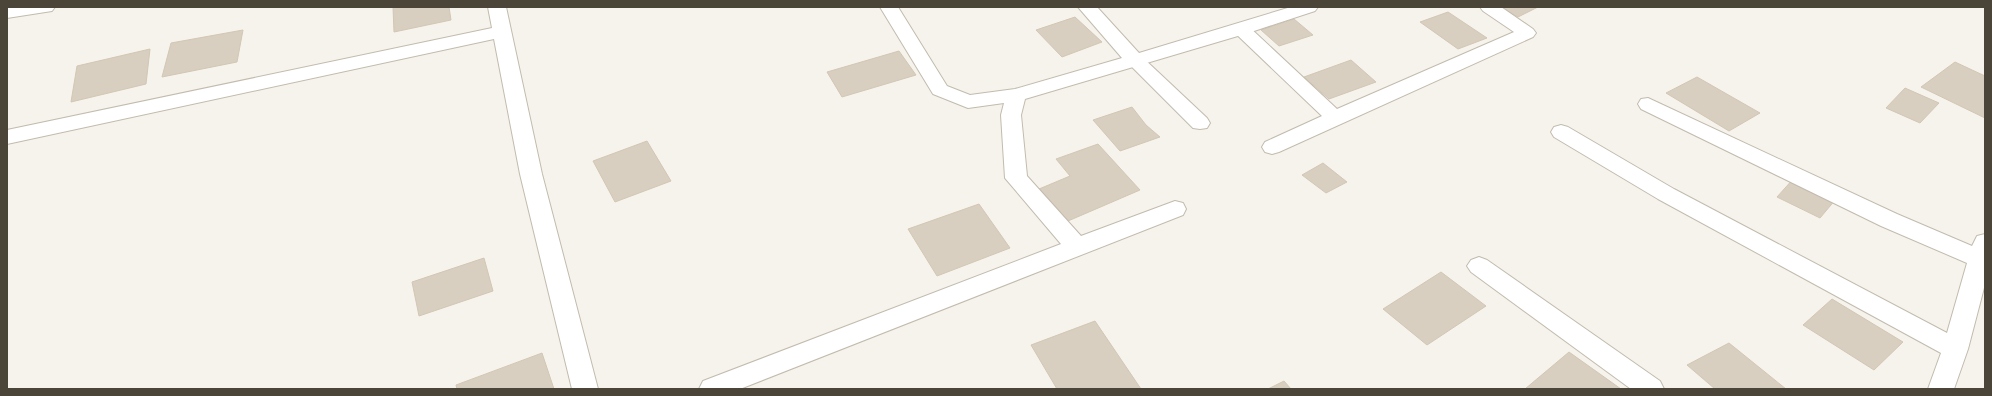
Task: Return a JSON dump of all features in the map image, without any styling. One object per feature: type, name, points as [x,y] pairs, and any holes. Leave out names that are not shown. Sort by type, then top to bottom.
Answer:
[{"type":"street","points":[[7,13],[46,7]]},
{"type":"street","points":[[497,7],[531,174],[585,389]]},
{"type":"street","points":[[889,7],[940,90],[968,102],[1016,95],[1241,29],[1309,7]]},
{"type":"street","points":[[1087,7],[1135,60]]},
{"type":"street","points":[[7,137],[501,32]]},
{"type":"street","points":[[1016,95],[1011,115],[1016,178],[1076,246]]},
{"type":"street","points":[[1648,104],[1889,220],[1982,250],[1955,349],[1940,389]]},
{"type":"street","points":[[1561,132],[1666,194],[1861,300],[1955,349]]},
{"type":"street","points":[[712,389],[1076,246],[1175,209]]},
{"type":"street","points":[[1479,266],[1651,389]]},
{"type":"lane","points":[[1272,147],[1334,118],[1527,34],[1489,7]]},
{"type":"lane","points":[[1241,29],[1334,118]]},
{"type":"lane","points":[[1135,60],[1200,123]]},
{"type":"building","points":[[393,7],[449,7],[451,20],[394,32]]},
{"type":"building","points":[[1501,7],[1538,7],[1518,17]]},
{"type":"building","points":[[1448,12],[1487,38],[1458,49],[1420,22]]},
{"type":"building","points":[[1075,17],[1102,42],[1062,57],[1036,30]]},
{"type":"building","points":[[1294,19],[1313,35],[1279,46],[1261,30]]},
{"type":"building","points":[[243,30],[237,62],[162,77],[171,43]]},
{"type":"building","points":[[150,49],[146,84],[71,102],[77,66]]},
{"type":"building","points":[[899,51],[916,75],[842,97],[827,72]]},
{"type":"building","points":[[1351,60],[1376,82],[1329,99],[1304,77]]},
{"type":"building","points":[[1955,62],[1985,76],[1985,118],[1921,87]]},
{"type":"building","points":[[1697,77],[1760,113],[1729,131],[1666,93]]},
{"type":"building","points":[[1905,88],[1939,103],[1920,123],[1886,108]]},
{"type":"building","points":[[1132,107],[1146,125],[1160,137],[1120,151],[1093,120]]},
{"type":"building","points":[[647,141],[671,181],[615,202],[593,161]]},
{"type":"building","points":[[1098,144],[1140,190],[1068,221],[1039,189],[1070,176],[1056,159]]},
{"type":"building","points":[[1323,163],[1347,182],[1326,193],[1302,175]]},
{"type":"building","points":[[1794,178],[1836,199],[1820,218],[1777,197]]},
{"type":"building","points":[[979,204],[1010,248],[937,276],[908,229]]},
{"type":"building","points":[[484,258],[493,291],[419,316],[412,282]]},
{"type":"building","points":[[1441,272],[1486,306],[1427,345],[1383,309]]},
{"type":"building","points":[[1832,299],[1903,342],[1874,370],[1803,325]]},
{"type":"building","points":[[1095,321],[1141,389],[1057,389],[1031,345]]},
{"type":"building","points":[[1729,343],[1786,389],[1715,389],[1687,365]]},
{"type":"building","points":[[1569,352],[1621,389],[1525,389]]},
{"type":"building","points":[[542,353],[554,389],[457,389],[456,385]]},
{"type":"building","points":[[1284,381],[1291,389],[1268,389]]}]
